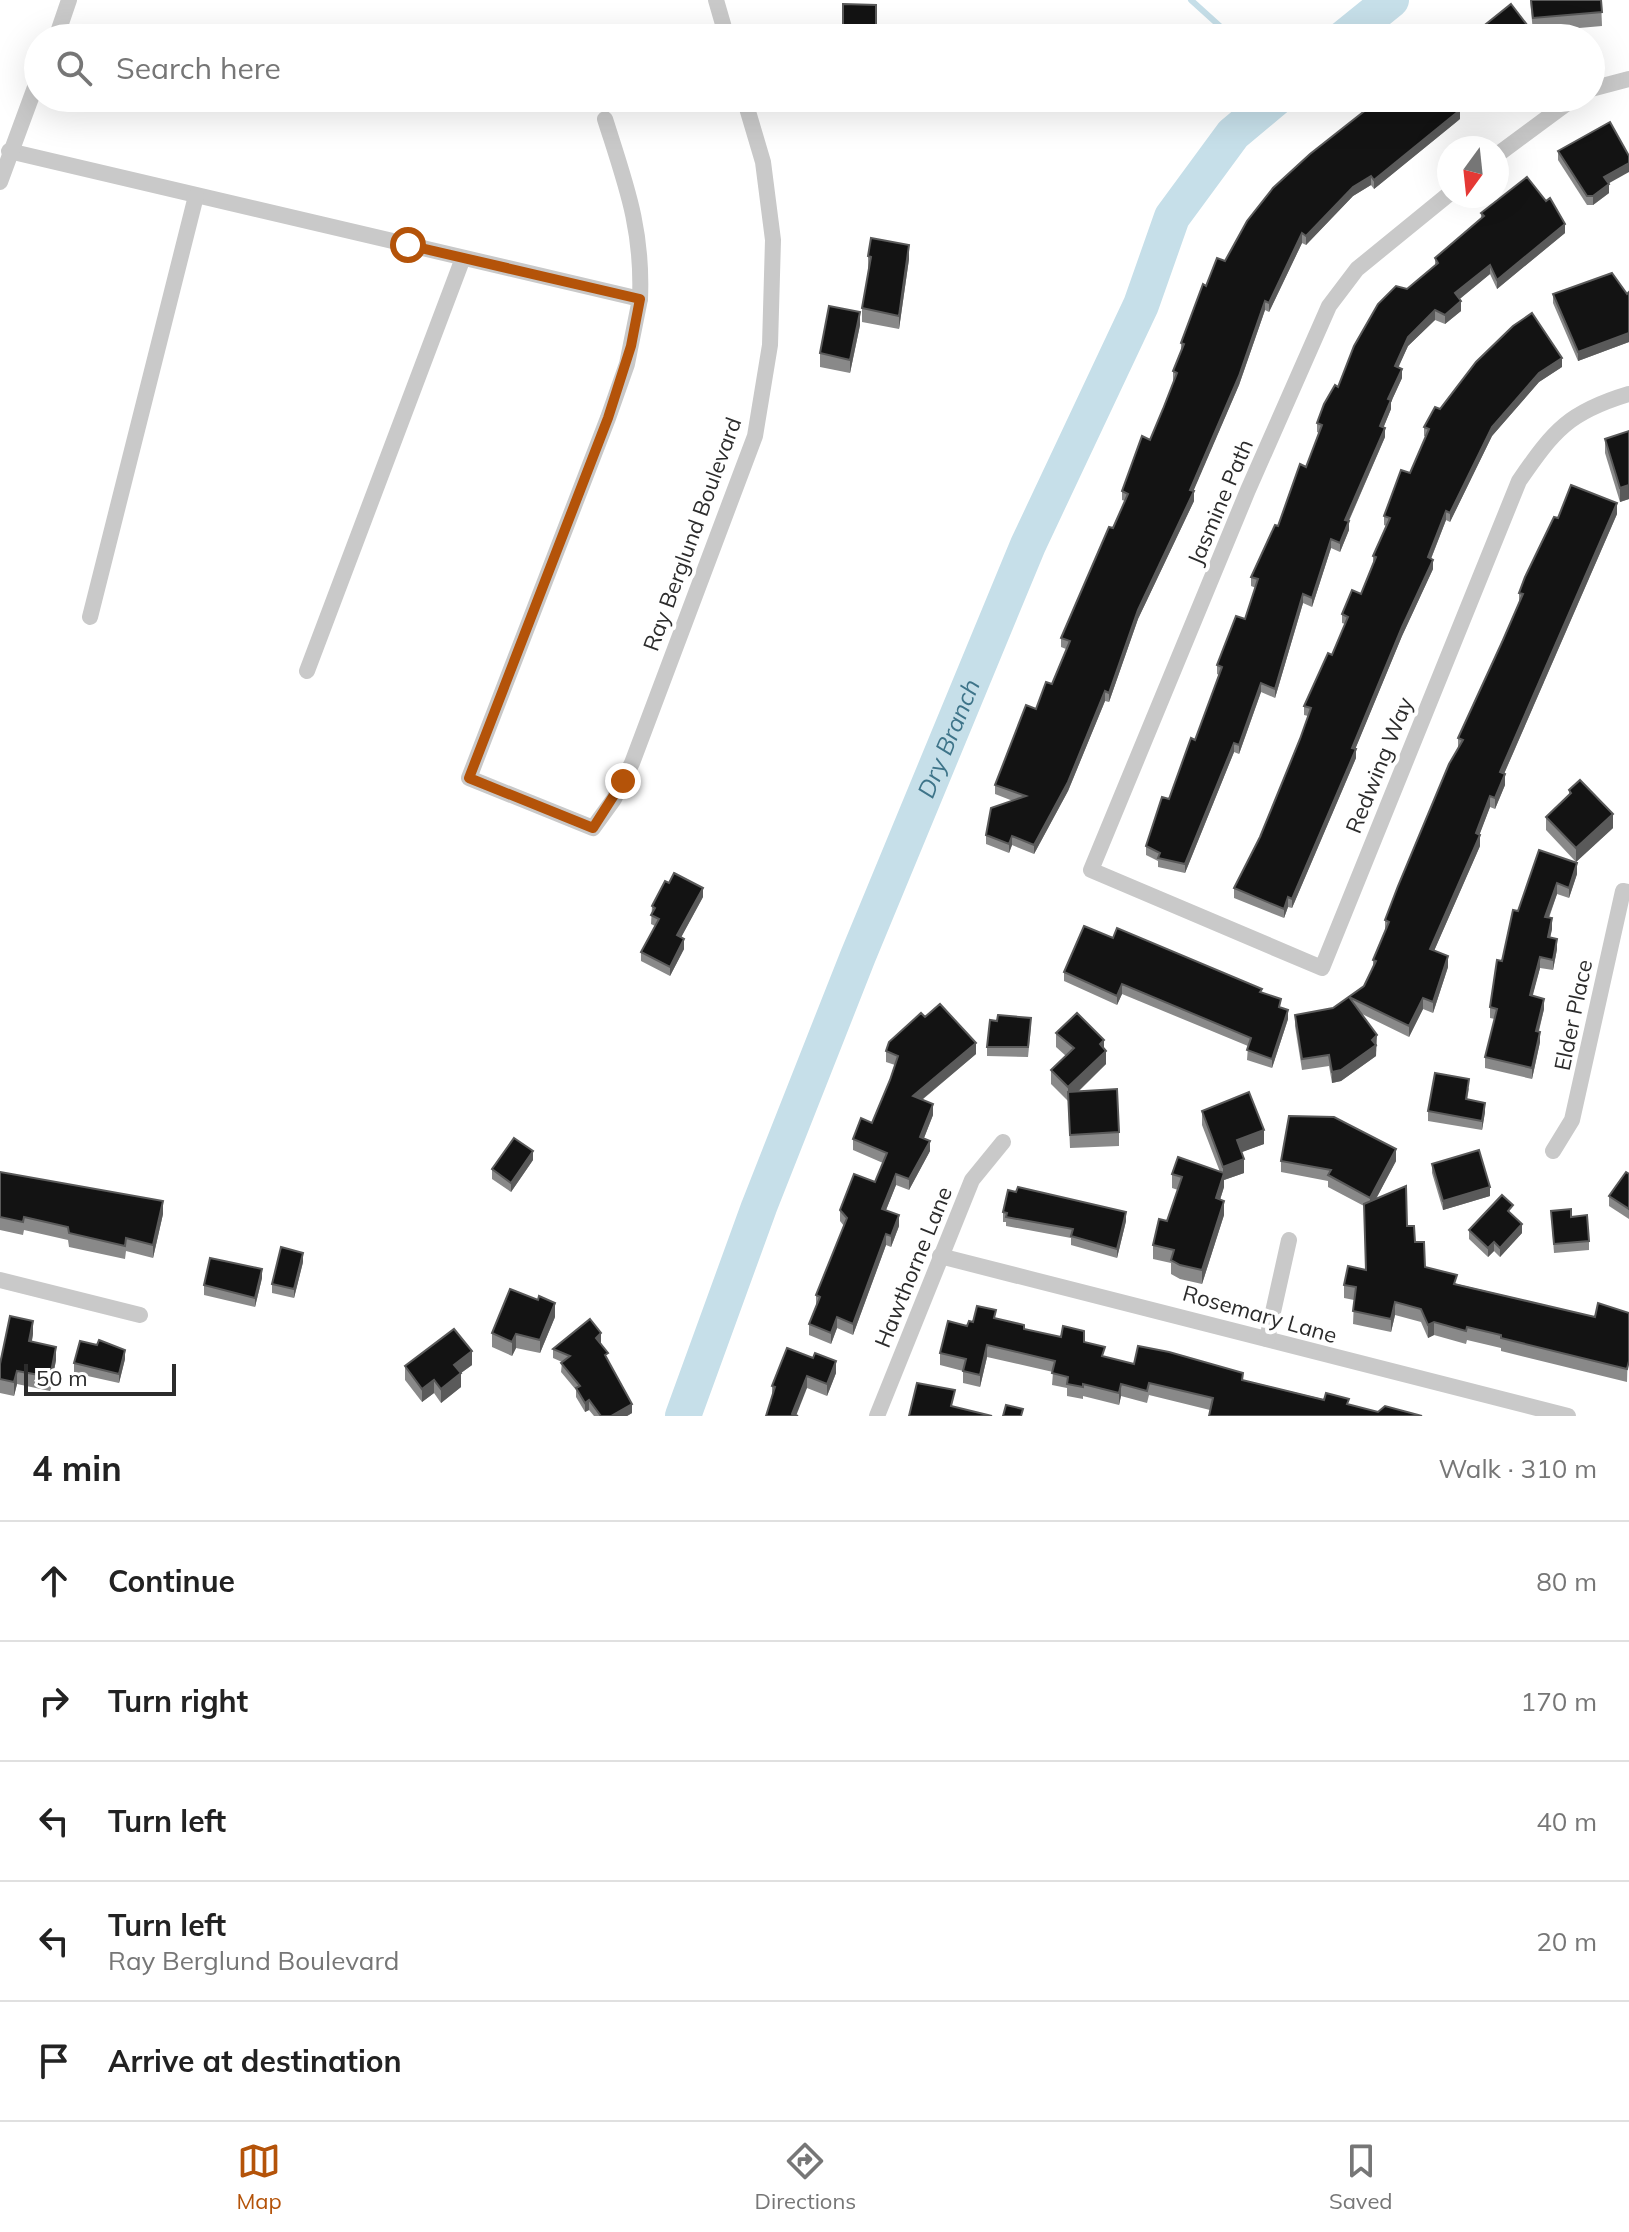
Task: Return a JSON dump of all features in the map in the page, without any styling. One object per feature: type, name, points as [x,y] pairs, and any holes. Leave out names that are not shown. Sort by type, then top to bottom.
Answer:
[{"type":"street","points":[[61,24],[69,0]]},
{"type":"street","points":[[716,0],[723,24]]},
{"type":"street","points":[[1605,85],[1629,79]]},
{"type":"street","points":[[0,182],[25,112]]},
{"type":"street","name":"Ray Berglund Boulevard","points":[[640,299],[630,352],[608,418],[469,778],[593,828],[614,799],[632,763],[755,436],[770,345],[773,240],[763,162],[748,112]]},
{"type":"street","points":[[1509,146],[1555,112]]},
{"type":"street","points":[[9,151],[640,299],[642,257],[636,214],[605,119]]},
{"type":"street","points":[[90,617],[196,196]]},
{"type":"street","name":"Jasmine Path","points":[[1091,870],[1329,306],[1357,269],[1437,204]]},
{"type":"street","points":[[307,671],[463,258]]},
{"type":"street","name":"Redwing Way","points":[[1091,870],[1322,968],[1519,481],[1561,427],[1588,406],[1629,394]]},
{"type":"street","name":"Elder Place","points":[[1553,1151],[1572,1120],[1623,891],[1629,892]]},
{"type":"street","name":"Hawthorne Lane","points":[[877,1416],[972,1180],[1003,1142]]},
{"type":"street","points":[[1267,1339],[1289,1240]]},
{"type":"street","name":"Rosemary Lane","points":[[940,1256],[1568,1416]]},
{"type":"street","points":[[0,1280],[140,1315]]},
{"type":"building","points":[[1531,0],[1601,0],[1602,12],[1533,18]]},
{"type":"building","points":[[843,4],[876,5],[876,24],[843,24]]},
{"type":"building","points":[[1511,4],[1526,24],[1486,24]]},
{"type":"building","points":[[1363,112],[1458,112],[1374,180],[1371,176],[1353,187],[1306,236],[1302,233],[1269,303],[1265,301],[1239,376],[1190,490],[1194,491],[1138,610],[1109,693],[1105,691],[1068,782],[1034,845],[1012,836],[1009,844],[986,835],[991,808],[1026,796],[995,785],[1026,705],[1036,709],[1046,682],[1052,684],[1070,641],[1061,638],[1109,527],[1113,528],[1128,494],[1122,491],[1142,436],[1150,440],[1163,409],[1177,373],[1173,371],[1184,344],[1181,343],[1203,284],[1206,286],[1217,258],[1225,261],[1247,221],[1273,188]]},
{"type":"building","points":[[1610,122],[1629,156],[1629,163],[1604,177],[1609,184],[1593,196],[1587,196],[1558,151]]},
{"type":"building","points":[[1527,177],[1546,201],[1550,198],[1565,224],[1497,280],[1490,265],[1455,293],[1461,301],[1445,315],[1435,310],[1408,337],[1395,366],[1402,369],[1380,426],[1385,428],[1345,520],[1349,521],[1340,543],[1331,539],[1312,598],[1303,594],[1275,689],[1261,683],[1239,745],[1234,743],[1185,864],[1158,858],[1160,853],[1146,846],[1162,797],[1169,799],[1191,738],[1195,740],[1222,667],[1217,665],[1236,616],[1245,619],[1258,579],[1251,577],[1275,525],[1278,526],[1300,464],[1306,467],[1322,425],[1317,423],[1324,404],[1335,385],[1338,387],[1354,346],[1378,304],[1396,286],[1407,289],[1438,263],[1435,258],[1484,216],[1481,213],[1487,208],[1509,208],[1509,191]]},
{"type":"building","points":[[871,238],[909,245],[899,316],[862,308],[871,257],[868,256]]},
{"type":"building","points":[[1612,273],[1627,294],[1629,292],[1629,333],[1578,352],[1553,294]]},
{"type":"building","points":[[829,306],[860,312],[850,360],[820,353]]},
{"type":"building","points":[[1532,313],[1562,358],[1539,373],[1492,427],[1450,513],[1446,511],[1428,557],[1433,560],[1402,627],[1352,748],[1356,749],[1292,899],[1288,897],[1284,909],[1234,888],[1260,837],[1300,739],[1311,708],[1304,706],[1328,653],[1332,655],[1348,617],[1342,614],[1352,590],[1361,594],[1376,557],[1373,556],[1390,518],[1384,516],[1401,470],[1410,473],[1429,429],[1424,427],[1435,407],[1440,409],[1476,362],[1513,326]]},
{"type":"building","points":[[1629,431],[1629,485],[1620,488],[1605,439]]},
{"type":"building","points":[[1571,485],[1617,503],[1500,772],[1505,774],[1495,798],[1490,796],[1476,833],[1480,835],[1430,949],[1448,956],[1433,1002],[1423,998],[1409,1026],[1349,997],[1377,1035],[1372,1040],[1376,1045],[1341,1070],[1332,1072],[1329,1055],[1302,1059],[1295,1015],[1333,1008],[1364,986],[1376,961],[1373,960],[1389,922],[1385,920],[1449,764],[1463,740],[1458,738],[1523,594],[1519,593],[1525,577],[1554,517],[1558,518]]},
{"type":"building","points":[[1580,780],[1613,814],[1576,848],[1546,817]]},
{"type":"building","points":[[1539,850],[1577,863],[1569,888],[1557,883],[1545,917],[1552,918],[1548,937],[1557,939],[1553,960],[1540,957],[1530,995],[1544,999],[1532,1068],[1485,1057],[1497,1009],[1490,1007],[1497,960],[1502,961],[1513,910],[1518,911]]},
{"type":"building","points":[[674,873],[703,888],[677,935],[684,939],[670,967],[641,952],[659,919],[651,915],[655,908],[652,906],[665,881],[669,883]]},
{"type":"building","points":[[1084,926],[1113,938],[1117,928],[1281,999],[1279,1007],[1288,1010],[1272,1059],[1247,1050],[1251,1038],[1122,984],[1117,996],[1064,972]]},
{"type":"building","points":[[940,1004],[976,1043],[913,1096],[933,1104],[920,1137],[930,1141],[909,1179],[896,1174],[882,1209],[899,1215],[891,1236],[886,1234],[853,1324],[837,1317],[831,1333],[809,1324],[820,1297],[816,1295],[847,1218],[840,1210],[854,1174],[875,1182],[887,1153],[853,1139],[861,1118],[872,1123],[890,1080],[898,1056],[886,1051],[889,1042],[921,1013],[925,1017]]},
{"type":"building","points":[[1077,1013],[1104,1040],[1100,1044],[1106,1051],[1068,1087],[1051,1070],[1074,1048],[1056,1033]]},
{"type":"building","points":[[998,1015],[1031,1018],[1028,1047],[987,1047],[990,1020],[997,1021]]},
{"type":"building","points":[[1435,1073],[1469,1079],[1466,1099],[1485,1103],[1482,1121],[1428,1111]]},
{"type":"building","points":[[1117,1089],[1119,1132],[1070,1135],[1068,1092]]},
{"type":"building","points":[[1249,1092],[1264,1130],[1237,1140],[1244,1159],[1223,1167],[1202,1111]]},
{"type":"building","points":[[1289,1116],[1334,1117],[1396,1149],[1370,1198],[1328,1175],[1331,1170],[1281,1161]]},
{"type":"building","points":[[514,1138],[533,1151],[511,1183],[492,1169]]},
{"type":"building","points":[[1479,1150],[1490,1187],[1443,1201],[1432,1164]]},
{"type":"building","points":[[1178,1157],[1224,1173],[1216,1198],[1224,1201],[1202,1270],[1180,1265],[1171,1260],[1174,1250],[1153,1245],[1159,1219],[1167,1221],[1182,1177],[1172,1174]]},
{"type":"building","points":[[0,1172],[163,1201],[153,1245],[126,1238],[125,1246],[69,1233],[68,1227],[24,1217],[23,1222],[0,1217]]},
{"type":"building","points":[[1626,1172],[1629,1174],[1629,1209],[1609,1196]]},
{"type":"building","points":[[1406,1186],[1407,1226],[1414,1226],[1415,1242],[1424,1242],[1425,1267],[1457,1275],[1454,1284],[1595,1317],[1598,1303],[1629,1313],[1627,1369],[1467,1327],[1466,1331],[1434,1322],[1428,1325],[1421,1309],[1395,1302],[1391,1319],[1353,1311],[1356,1287],[1344,1285],[1348,1266],[1366,1270],[1364,1204]]},
{"type":"building","points":[[1018,1187],[1126,1212],[1117,1249],[1071,1236],[1073,1229],[1006,1217],[1007,1213],[1003,1212],[1008,1190],[1016,1192]]},
{"type":"building","points":[[1502,1195],[1513,1205],[1508,1211],[1522,1224],[1500,1248],[1494,1242],[1488,1248],[1469,1230]]},
{"type":"building","points":[[1571,1209],[1571,1217],[1587,1215],[1589,1241],[1554,1244],[1551,1211]]},
{"type":"building","points":[[281,1247],[303,1253],[294,1289],[272,1284]]},
{"type":"building","points":[[210,1258],[262,1269],[255,1298],[204,1285]]},
{"type":"building","points":[[510,1289],[555,1303],[540,1340],[516,1334],[512,1342],[492,1333]]},
{"type":"building","points":[[977,1306],[996,1310],[994,1318],[1024,1325],[1024,1329],[1061,1337],[1063,1326],[1084,1331],[1084,1342],[1105,1347],[1102,1356],[1134,1364],[1138,1346],[1243,1373],[1242,1380],[1324,1400],[1326,1393],[1349,1399],[1347,1404],[1378,1412],[1385,1406],[1422,1416],[1209,1416],[1213,1398],[1149,1383],[1147,1391],[1121,1384],[1119,1393],[1083,1384],[1083,1387],[1067,1384],[1068,1377],[1052,1373],[1055,1361],[987,1345],[980,1375],[963,1371],[966,1359],[940,1353],[948,1321],[967,1326],[969,1321],[973,1322]]},
{"type":"building","points":[[10,1316],[33,1321],[29,1341],[56,1347],[50,1377],[17,1371],[14,1382],[0,1379]]},
{"type":"building","points":[[590,1319],[601,1333],[596,1338],[608,1353],[605,1355],[632,1404],[611,1416],[601,1416],[589,1400],[585,1403],[576,1388],[580,1386],[561,1363],[570,1356],[553,1349]]},
{"type":"building","points":[[454,1329],[472,1351],[454,1365],[461,1373],[441,1389],[434,1380],[422,1389],[405,1366]]},
{"type":"building","points":[[99,1340],[125,1350],[119,1374],[74,1363],[80,1341],[97,1345]]},
{"type":"building","points":[[787,1348],[813,1358],[815,1353],[836,1361],[827,1384],[807,1376],[792,1414],[798,1416],[766,1416],[775,1387],[772,1386]]},
{"type":"building","points":[[917,1383],[955,1390],[951,1406],[992,1416],[909,1416]]},
{"type":"building","points":[[1006,1405],[1023,1409],[1021,1416],[1003,1416]]},
{"type":"waterway","points":[[1191,0],[1218,24]]},
{"type":"waterway","name":"Dry Branch","points":[[1361,24],[1391,0]]},
{"type":"waterway","name":"Dry Branch","points":[[683,1416],[759,1207],[858,956],[1028,545],[1141,305],[1172,217],[1233,134],[1259,112]]},
{"type":"route","points":[[408,245],[640,299],[627,364],[608,418],[469,778],[593,828],[623,781]]}]
